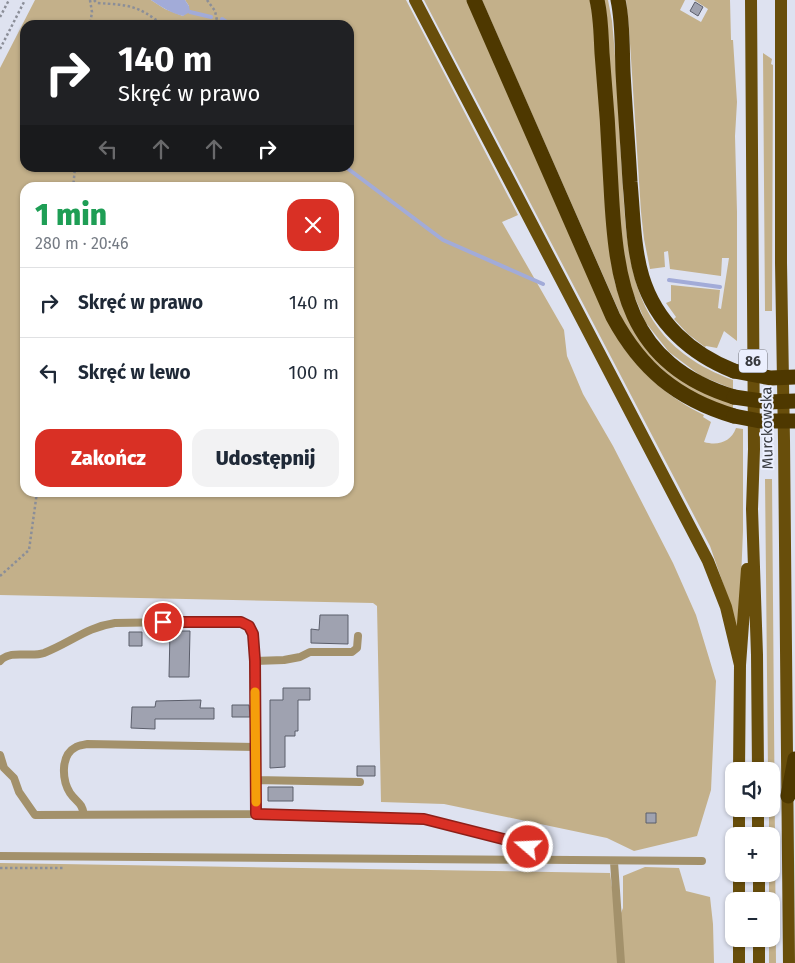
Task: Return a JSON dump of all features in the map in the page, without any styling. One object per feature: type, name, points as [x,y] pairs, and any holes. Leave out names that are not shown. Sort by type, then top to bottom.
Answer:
[{"type":"highway","points":[[474,0],[613,317],[624,338],[648,368],[661,380],[698,404],[734,416],[770,422],[795,421]]},
{"type":"highway","points":[[597,0],[606,95],[614,232],[619,271],[626,296],[642,331],[664,358],[688,377],[715,391],[734,397],[762,401],[795,401]]},
{"type":"highway","points":[[618,0],[622,33],[633,223],[642,277],[652,301],[681,340],[701,356],[734,371],[771,378],[795,377]]},
{"type":"highway","points":[[788,796],[795,759]]},
{"type":"main road","points":[[415,0],[708,561],[726,607],[740,665]]},
{"type":"main road","name":"Murckowska","points":[[751,0],[754,420],[752,509],[757,655],[758,762]]},
{"type":"main road","name":"Murckowska","points":[[781,0],[781,282],[788,796]]},
{"type":"main road","points":[[739,762],[740,665],[752,509]]},
{"type":"main road","name":"86","points":[[788,796],[789,963]]},
{"type":"main road","points":[[739,947],[739,963]]},
{"type":"main road","points":[[759,947],[759,963]]},
{"type":"lane","points":[[0,661],[8,655],[42,654],[101,625],[132,622],[232,621],[241,622],[249,626],[253,634],[255,661],[256,814]]},
{"type":"lane","points":[[255,661],[284,660],[300,657],[310,652],[352,652],[356,648],[358,636]]},
{"type":"lane","points":[[84,815],[83,806],[69,792],[63,770],[66,757],[74,747],[87,744],[255,747]]},
{"type":"lane","points":[[0,755],[4,768],[14,778],[19,792],[34,815],[256,814],[424,819],[515,842],[528,847],[532,859]]},
{"type":"lane","points":[[256,780],[360,782]]},
{"type":"lane","points":[[0,856],[532,859],[614,862],[702,861]]},
{"type":"lane","points":[[614,862],[621,963]]},
{"type":"path","points":[[0,17],[9,0]]},
{"type":"path","points":[[0,49],[25,0]]},
{"type":"path","points":[[91,20],[92,0]]},
{"type":"path","points":[[92,0],[97,3],[127,5],[148,13],[157,20]]},
{"type":"path","points":[[209,1],[215,11],[217,20]]},
{"type":"path","points":[[0,576],[29,550],[36,497]]},
{"type":"shaded area","points":[[35,0],[151,0],[165,9],[183,16],[189,6],[185,0],[406,0],[518,215],[502,222],[564,330],[567,356],[583,394],[613,446],[673,563],[696,615],[716,681],[711,790],[697,836],[634,851],[607,838],[444,804],[381,802],[377,606],[373,603],[0,595],[0,68],[20,29],[20,172],[354,172],[354,20],[25,20]]},
{"type":"shaded area","points":[[424,0],[468,0],[621,344],[629,356],[669,394],[704,415],[703,417],[711,422],[704,442],[723,442],[731,437],[736,428],[743,429],[743,531],[739,627],[737,630],[710,546]]},
{"type":"shaded area","points":[[482,0],[590,0],[593,18],[610,254],[615,283],[622,305],[636,332],[733,403],[733,410],[683,388],[643,352],[624,323]]},
{"type":"shaded area","points":[[604,0],[608,0],[612,21],[624,208],[633,270],[641,298],[655,323],[673,345],[699,364],[733,380],[733,389],[701,376],[669,352],[646,323],[629,284],[621,237]]},
{"type":"shaded area","points":[[626,0],[685,0],[680,10],[701,22],[708,9],[694,0],[730,0],[731,40],[733,40],[737,102],[735,136],[737,341],[724,331],[717,348],[705,347],[688,334],[674,319],[676,317],[666,303],[671,301],[671,285],[720,290],[718,308],[721,309],[729,258],[722,258],[721,276],[670,269],[668,251],[664,252],[665,267],[650,269],[641,212]]},
{"type":"shaded area","points":[[763,53],[772,59],[771,64],[773,65],[772,311],[765,311]]},
{"type":"shaded area","points":[[765,479],[772,479],[774,762],[768,762]]},
{"type":"shaded area","points":[[769,817],[775,817],[775,827],[769,827]]},
{"type":"shaded area","points":[[0,863],[610,873],[617,923],[623,908],[623,876],[645,867],[679,868],[686,891],[710,897],[714,963],[0,963]]},
{"type":"shaded area","points":[[769,882],[775,882],[775,892],[769,892]]},
{"type":"shaded area","points":[[769,947],[776,947],[776,963],[769,963]]},
{"type":"water","points":[[151,0],[185,0],[190,12],[183,16],[179,15],[166,10]]},
{"type":"building","points":[[695,2],[703,7],[698,16],[690,11]]},
{"type":"building","points":[[320,615],[348,615],[348,644],[311,643],[311,629],[319,630]]},
{"type":"building","points":[[170,631],[190,631],[189,677],[169,677]]},
{"type":"building","points":[[129,632],[142,632],[142,646],[129,646]]},
{"type":"building","points":[[283,688],[310,688],[310,700],[298,700],[298,731],[295,731],[295,736],[285,736],[285,767],[270,768],[270,700],[283,700]]},
{"type":"building","points":[[201,700],[200,708],[214,708],[214,719],[155,719],[155,729],[131,728],[132,707],[155,707],[156,701]]},
{"type":"building","points":[[232,705],[249,705],[250,717],[232,717]]},
{"type":"building","points":[[357,766],[375,766],[375,776],[357,776]]},
{"type":"building","points":[[268,787],[293,787],[293,801],[268,801]]},
{"type":"building","points":[[646,813],[656,813],[656,823],[646,823]]},
{"type":"waterway","points":[[190,12],[211,17]]},
{"type":"waterway","points":[[352,172],[443,240],[543,284]]},
{"type":"waterway","points":[[669,280],[720,287]]},
{"type":"slow traffic","points":[[255,692],[256,802]]},
{"type":"route","points":[[163,622],[241,622],[249,626],[253,634],[255,661],[256,814],[424,819],[528,847]]}]
